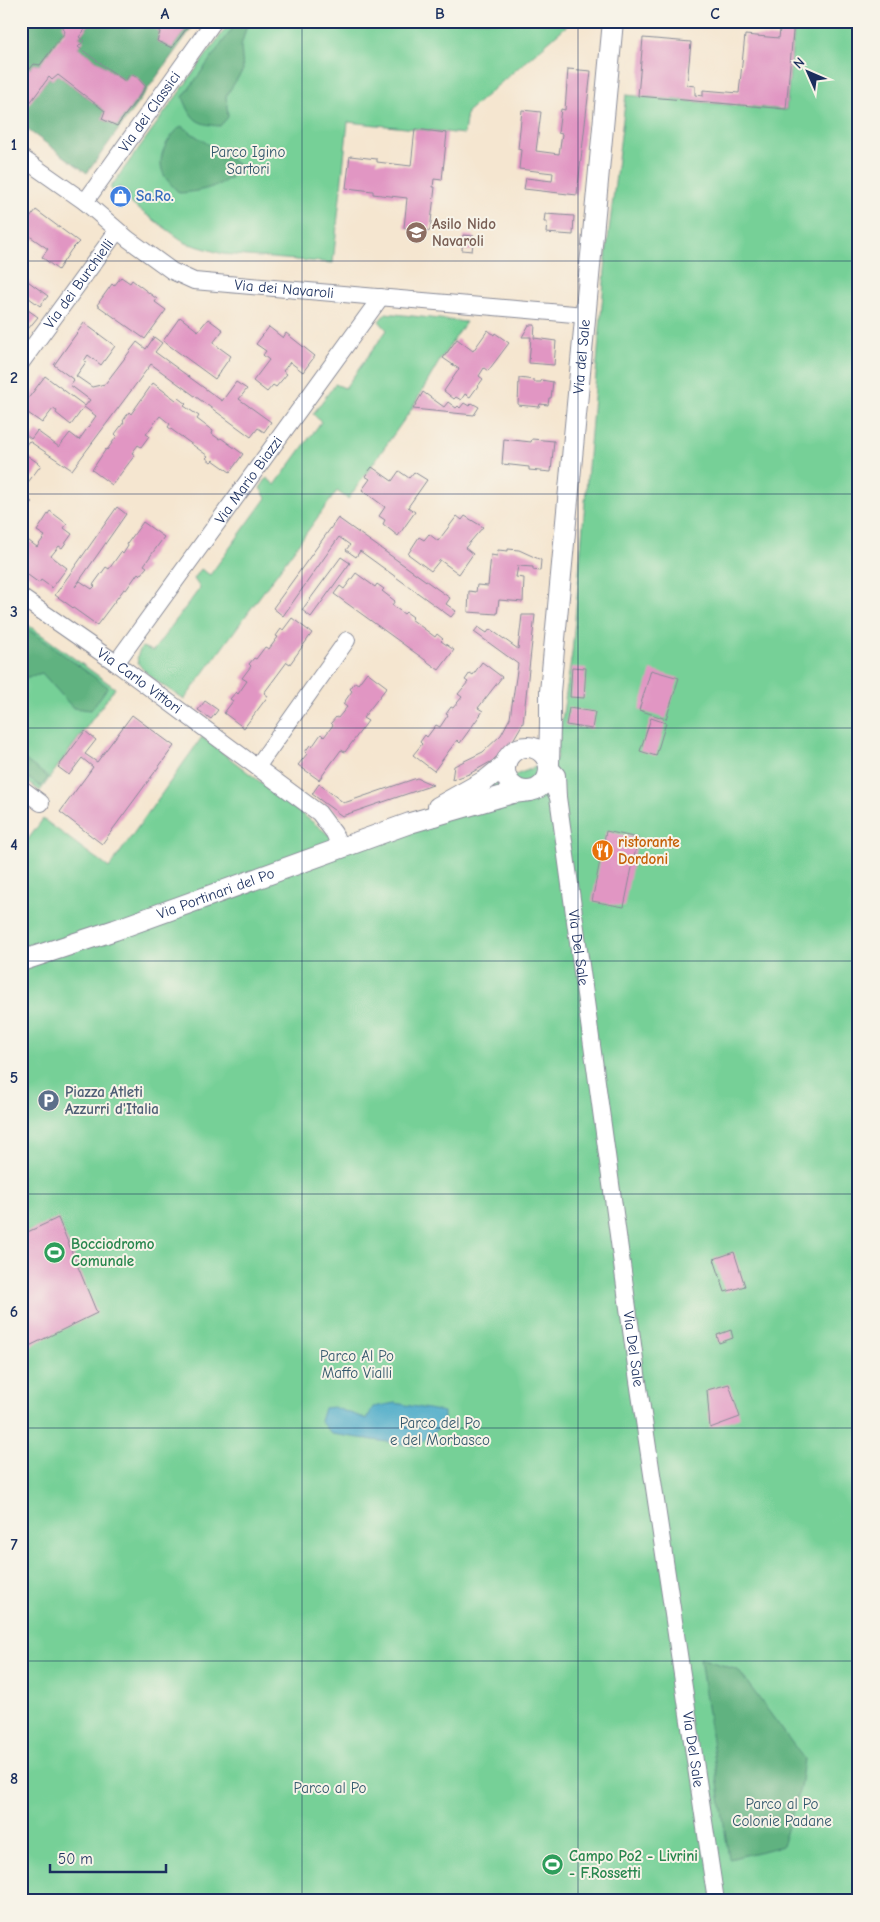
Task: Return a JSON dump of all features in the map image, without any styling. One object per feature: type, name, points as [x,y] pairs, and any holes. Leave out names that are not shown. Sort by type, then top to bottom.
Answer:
[{"type":"street","name":"Via dei Classici","points":[[85,202],[214,21]]},
{"type":"street","name":"Via del Sale","points":[[542,778],[550,723],[550,692],[613,21]]},
{"type":"street","name":"Via dei Navaroli","points":[[21,157],[85,202],[118,231],[172,271],[194,281],[585,315]]},
{"type":"street","name":"Via dei Burchielli","points":[[21,363],[118,231]]},
{"type":"street","name":"Via Mario Biazzi","points":[[116,663],[381,297]]},
{"type":"street","name":"Via Carlo Vittori","points":[[21,597],[116,663],[318,814],[334,833],[341,849]]},
{"type":"street","points":[[256,767],[347,640]]},
{"type":"street","name":"Via del Sale","points":[[506,764],[511,754],[533,741],[541,730],[550,692]]},
{"type":"street","name":"Via del Sale","points":[[521,748],[535,749],[542,752],[542,778]]},
{"type":"street","points":[[506,764],[507,778],[516,788],[542,778]]},
{"type":"street","name":"Via Portinari del Po","points":[[410,823],[486,780],[506,764]]},
{"type":"street","name":"Via del Sale","points":[[542,778],[552,769],[557,775],[558,797]]},
{"type":"street","name":"Via Portinari del Po","points":[[21,961],[115,930],[410,823],[513,793],[542,778]]},
{"type":"street","points":[[21,788],[41,803]]},
{"type":"street","name":"Via Del Sale","points":[[558,797],[639,1389],[716,1901]]},
{"type":"green space","points":[[21,21],[65,21],[65,31],[80,37],[92,21],[146,21],[160,32],[157,41],[172,48],[192,21],[197,21],[87,173],[21,125],[21,113],[49,78],[39,65],[34,64],[30,69],[21,63]],"holes":[[[64,31],[80,37],[83,41],[78,47],[125,81],[131,74],[137,77],[146,87],[117,126],[102,119],[105,111],[58,75],[51,80],[40,64]]]},
{"type":"green space","name":"Parco Igino Sartori","points":[[231,21],[591,21],[591,25],[571,22],[467,112],[464,134],[348,122],[333,263],[223,254],[186,243],[126,200],[130,195],[119,187],[115,192],[110,188]]},
{"type":"green space","points":[[238,21],[248,21],[241,46],[243,70],[226,96],[228,117],[220,126],[199,122],[189,111],[183,97]]},
{"type":"green space","name":"Parco del Po e del Morbasco","points":[[795,21],[859,21],[859,1901],[21,1901],[21,849],[43,819],[109,868],[202,737],[341,844],[556,759],[572,653],[607,247],[626,95],[786,110]]},
{"type":"green space","points":[[181,126],[242,167],[222,183],[205,189],[179,193],[164,175],[161,161],[164,148]]},
{"type":"green space","points":[[386,313],[466,322],[440,360],[411,410],[348,499],[337,491],[184,700],[141,667],[137,658],[139,652],[142,647],[153,651],[200,588],[194,579],[201,569],[210,575],[266,498],[260,488],[267,478],[275,485],[321,422],[313,414],[335,384],[345,388],[387,330],[379,321]]},
{"type":"green space","points":[[21,620],[115,688],[40,791],[21,777]]},
{"type":"green space","points":[[21,624],[108,687],[91,710],[73,708],[42,673],[21,679]]},
{"type":"green space","points":[[21,757],[48,777],[41,787],[21,773]]},
{"type":"green space","name":"Parco al Po Colonie Padane","points":[[700,1658],[738,1670],[804,1759],[800,1788],[782,1846],[729,1859]]},
{"type":"water","points":[[395,1403],[444,1412],[444,1424],[416,1446],[331,1434],[320,1421],[324,1408],[333,1407],[367,1419],[373,1407]]},
{"type":"building","points":[[65,21],[92,21],[79,37],[84,41],[78,47],[125,81],[130,74],[137,77],[146,87],[117,126],[102,119],[105,111],[58,75],[52,80],[49,77],[21,115],[21,63],[30,69],[34,64],[40,65],[65,32],[62,26]]},
{"type":"building","points":[[146,21],[192,21],[172,48],[157,41],[160,32]]},
{"type":"building","points":[[781,21],[794,21],[786,109],[638,96],[643,38],[691,42],[687,85],[695,86],[695,95],[703,96],[703,90],[739,93],[745,35],[779,38]]},
{"type":"building","points":[[568,69],[591,71],[577,195],[524,189],[526,178],[552,181],[553,173],[519,169],[521,150],[518,149],[522,110],[541,112],[536,151],[559,154],[562,134],[558,133],[561,109],[565,110]]},
{"type":"building","points":[[415,129],[447,133],[442,180],[434,179],[433,187],[435,187],[430,231],[404,228],[407,198],[373,194],[373,191],[346,188],[350,156],[377,159],[377,162],[411,166]]},
{"type":"building","points":[[36,210],[79,242],[71,250],[58,270],[42,257],[48,249],[21,230]]},
{"type":"building","points":[[545,214],[574,216],[573,235],[546,233],[547,222],[544,222]]},
{"type":"building","points":[[463,235],[474,236],[472,251],[462,250]]},
{"type":"building","points":[[21,276],[48,296],[40,306],[21,292]]},
{"type":"building","points":[[121,277],[130,283],[132,280],[157,299],[155,302],[166,310],[145,339],[97,305],[112,284],[114,286]]},
{"type":"building","points":[[21,305],[38,317],[28,329],[21,324]]},
{"type":"building","points":[[180,317],[198,331],[208,319],[223,330],[213,343],[231,356],[215,379],[163,341]]},
{"type":"building","points":[[84,323],[115,346],[101,365],[88,355],[84,361],[86,362],[76,376],[92,387],[105,384],[137,342],[146,349],[154,337],[162,343],[155,352],[222,401],[236,382],[247,389],[239,399],[271,422],[264,432],[258,428],[251,437],[151,364],[72,470],[29,441],[21,451],[21,431],[31,439],[37,431],[59,447],[70,433],[79,440],[96,416],[84,407],[71,425],[53,409],[42,423],[21,408],[45,376],[85,406],[90,400],[70,385],[74,380],[54,365]]},
{"type":"building","points":[[529,325],[535,325],[534,338],[556,341],[554,365],[529,363],[531,337],[522,337]]},
{"type":"building","points":[[269,327],[283,338],[286,333],[315,356],[303,372],[290,362],[283,371],[287,374],[276,387],[273,385],[267,392],[253,381],[269,360],[263,355],[266,351],[256,344]]},
{"type":"building","points":[[488,330],[509,343],[488,371],[484,368],[479,376],[483,379],[470,397],[465,394],[461,400],[456,397],[454,399],[444,391],[459,369],[443,358],[457,339],[473,351]]},
{"type":"building","points":[[519,378],[534,380],[534,382],[541,382],[541,380],[553,382],[548,405],[540,404],[539,407],[518,405]]},
{"type":"building","points":[[153,383],[176,400],[178,398],[186,404],[184,406],[199,416],[197,419],[213,431],[212,434],[219,439],[221,438],[243,454],[230,472],[213,460],[211,462],[206,458],[208,456],[168,427],[170,424],[160,416],[146,434],[149,436],[141,447],[138,445],[132,453],[135,455],[112,485],[92,470],[117,436],[115,434],[129,412],[131,414]]},
{"type":"building","points":[[423,392],[444,407],[448,402],[456,408],[458,406],[460,408],[464,403],[469,406],[472,403],[479,407],[474,415],[413,409]]},
{"type":"building","points":[[504,439],[531,442],[532,439],[554,441],[551,472],[529,470],[529,467],[502,464]]},
{"type":"building","points":[[21,453],[41,465],[26,485],[21,481]]},
{"type":"building","points":[[372,467],[392,481],[399,471],[409,478],[414,472],[427,480],[408,507],[415,512],[398,536],[383,524],[385,520],[379,516],[385,507],[362,490],[370,479],[365,476]]},
{"type":"building","points":[[23,496],[32,502],[21,518],[21,499]]},
{"type":"building","points":[[117,507],[126,514],[75,587],[80,581],[92,589],[106,567],[109,569],[121,552],[123,554],[128,546],[127,544],[143,522],[164,537],[144,565],[147,567],[140,575],[138,573],[126,590],[124,589],[97,625],[55,595]]},
{"type":"building","points":[[50,511],[67,524],[64,528],[72,534],[62,548],[59,546],[51,556],[67,568],[52,588],[41,580],[39,583],[21,570],[21,535],[37,547],[45,536],[37,531]]},
{"type":"building","points":[[457,516],[462,520],[465,516],[483,527],[465,548],[473,554],[459,574],[440,560],[431,571],[408,554],[419,537],[424,540],[429,534],[438,541]]},
{"type":"building","points":[[338,518],[450,598],[446,604],[456,611],[451,617],[360,551],[356,557],[346,550],[350,545],[339,537],[283,616],[273,608]]},
{"type":"building","points":[[508,549],[519,550],[541,560],[540,571],[533,570],[533,567],[518,566],[516,577],[524,578],[523,602],[499,600],[497,614],[468,612],[469,591],[476,592],[477,585],[488,586],[491,555],[497,556],[498,550],[508,551]]},
{"type":"building","points":[[341,557],[350,563],[311,617],[302,610]]},
{"type":"building","points":[[356,573],[375,587],[377,584],[384,589],[382,591],[395,601],[392,605],[404,614],[406,612],[413,617],[411,619],[435,637],[437,634],[443,639],[441,641],[454,650],[439,670],[334,594],[340,586],[344,589]]},
{"type":"building","points":[[522,615],[535,615],[523,723],[512,742],[492,761],[469,774],[452,780],[454,766],[483,752],[501,735],[510,718],[518,664],[474,632],[478,627],[487,633],[490,629],[518,649]]},
{"type":"building","points":[[292,618],[312,633],[290,664],[287,662],[264,693],[268,696],[244,728],[224,713],[233,701],[230,699],[236,692],[238,694],[247,681],[242,678],[251,666],[249,664],[254,658],[256,659],[265,647],[269,649],[278,637],[276,636],[281,629],[283,630]]},
{"type":"building","points":[[482,662],[502,677],[478,708],[483,711],[460,743],[457,740],[434,771],[413,755],[422,744],[420,742],[425,735],[427,737],[436,725],[440,727],[451,707],[453,708],[462,697],[458,694],[468,682],[465,680],[470,673],[473,675]]},
{"type":"building","points":[[572,667],[586,668],[584,698],[570,697]]},
{"type":"building","points":[[651,670],[679,678],[666,719],[639,710]]},
{"type":"building","points":[[367,672],[387,687],[363,718],[368,721],[345,752],[341,750],[319,780],[298,765],[307,754],[305,752],[310,745],[312,747],[321,734],[324,737],[333,725],[331,723],[347,707],[343,704],[352,691],[350,689],[355,682],[358,684]]},
{"type":"building","points":[[205,701],[218,710],[211,719],[198,710]]},
{"type":"building","points":[[569,708],[595,712],[592,729],[566,725]]},
{"type":"building","points":[[132,715],[174,746],[102,844],[60,812],[93,767],[82,758],[69,775],[58,767],[85,731],[96,740],[85,754],[97,762]]},
{"type":"building","points":[[651,718],[666,723],[656,756],[640,751]]},
{"type":"building","points":[[417,778],[433,785],[342,816],[312,794],[319,784],[344,803]]},
{"type":"building","points":[[606,831],[638,838],[624,907],[592,901]]},
{"type":"building","points":[[58,1218],[97,1313],[21,1350],[21,1235]]},
{"type":"building","points":[[734,1252],[745,1286],[725,1292],[714,1259]]},
{"type":"building","points":[[731,1330],[733,1338],[719,1343],[717,1335]]},
{"type":"building","points":[[729,1384],[740,1417],[710,1428],[707,1390]]},
{"type":"place","name":"Sa.Ro.","points":[[120,196]]},
{"type":"place","name":"Asilo Nido Navaroli","points":[[416,233]]},
{"type":"place","name":"ristorante Dordoni","points":[[602,851]]},
{"type":"place","name":"Piazza Atleti Azzurri d'Italia","points":[[49,1101]]},
{"type":"place","name":"Bocciodromo Comunale","points":[[55,1253]]},
{"type":"place","name":"Campo Po2 - Livrini - F.Rossetti","points":[[553,1865]]},
{"type":"park label","name":"Parco Al Po Maffo Vialli","points":[[357,1364]]},
{"type":"park label","name":"Parco al Po","points":[[330,1788]]}]
